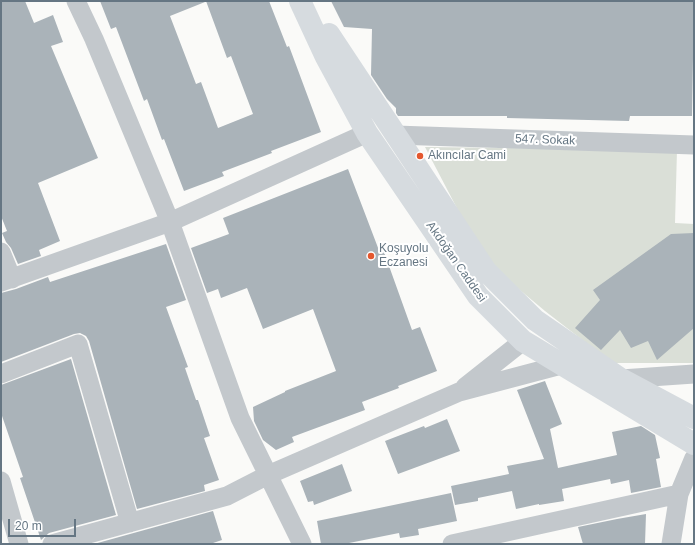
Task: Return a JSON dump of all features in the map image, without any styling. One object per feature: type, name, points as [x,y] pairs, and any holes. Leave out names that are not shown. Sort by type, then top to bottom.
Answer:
[{"type":"main road","name":"Akdoğan Caddesi","points":[[300,1],[326,57],[367,133],[478,296],[523,341],[694,444]]},
{"type":"main road","name":"Akdoğan Caddesi","points":[[306,1],[486,271],[536,320],[621,379],[694,418]]},
{"type":"street","points":[[76,1],[94,39],[170,222],[240,418],[302,544]]},
{"type":"street","points":[[1,252],[6,281],[170,222],[367,133]]},
{"type":"street","name":"547. Sokak","points":[[395,135],[694,145]]},
{"type":"street","points":[[460,392],[523,341]]},
{"type":"street","points":[[1,374],[78,344],[130,523]]},
{"type":"street","points":[[52,544],[227,496],[268,475],[460,392],[562,365]]},
{"type":"street","points":[[621,379],[694,374]]},
{"type":"street","points":[[671,544],[679,494],[694,458]]},
{"type":"street","points":[[1,481],[19,544]]},
{"type":"street","points":[[452,544],[679,494]]},
{"type":"shaded area","points":[[425,147],[677,150],[675,223],[694,224],[694,363],[612,363],[545,311],[484,260]]},
{"type":"building","points":[[1,1],[25,1],[34,23],[53,15],[63,42],[51,46],[98,158],[38,183],[60,241],[39,250],[41,256],[18,264],[2,233],[7,231],[1,216]]},
{"type":"building","points":[[100,1],[205,2],[170,16],[196,84],[201,82],[218,128],[253,114],[231,56],[227,58],[206,1],[269,1],[287,47],[289,46],[321,132],[222,172],[224,176],[184,191],[164,139],[162,140],[147,99],[144,101],[116,27],[111,29]]},
{"type":"building","points":[[331,1],[694,1],[692,116],[630,116],[629,121],[507,118],[507,116],[398,116],[396,113],[396,108],[387,99],[371,75],[372,29],[344,27]]},
{"type":"building","points":[[348,169],[380,253],[384,252],[412,330],[420,327],[437,371],[362,402],[365,410],[292,437],[294,442],[276,450],[263,440],[254,421],[253,407],[285,391],[336,371],[313,309],[263,329],[247,288],[221,298],[218,289],[207,293],[191,248],[229,234],[223,218]]},
{"type":"building","points":[[694,233],[694,328],[657,360],[648,341],[631,348],[620,330],[601,350],[575,328],[600,300],[593,290],[671,234]]},
{"type":"building","points":[[166,244],[186,300],[166,307],[188,367],[185,368],[210,436],[204,438],[219,480],[204,485],[205,491],[137,509],[89,341],[86,336],[80,333],[74,334],[1,362],[1,293],[48,277],[50,282]]},
{"type":"building","points":[[71,359],[116,515],[49,533],[41,540],[20,478],[23,477],[1,413],[1,385]]},
{"type":"building","points":[[545,381],[562,424],[550,429],[558,468],[617,455],[612,432],[641,426],[655,435],[660,458],[656,459],[661,487],[631,493],[629,480],[611,484],[610,479],[562,489],[564,501],[516,509],[512,491],[478,498],[478,501],[455,505],[451,486],[509,474],[507,466],[544,459],[517,390]]},
{"type":"building","points":[[447,419],[460,451],[398,474],[385,441]]},
{"type":"building","points":[[342,464],[352,491],[314,505],[313,501],[308,502],[300,481]]},
{"type":"building","points":[[451,493],[457,521],[418,529],[419,535],[400,538],[399,533],[344,544],[321,544],[317,521]]},
{"type":"building","points":[[213,511],[222,540],[210,544],[94,544]]},
{"type":"building","points":[[646,514],[645,544],[583,544],[578,527]]},
{"type":"place","name":"Akıncılar Cami","points":[[420,156]]},
{"type":"place","name":"Koşuyolu Eczanesi","points":[[371,256]]}]
